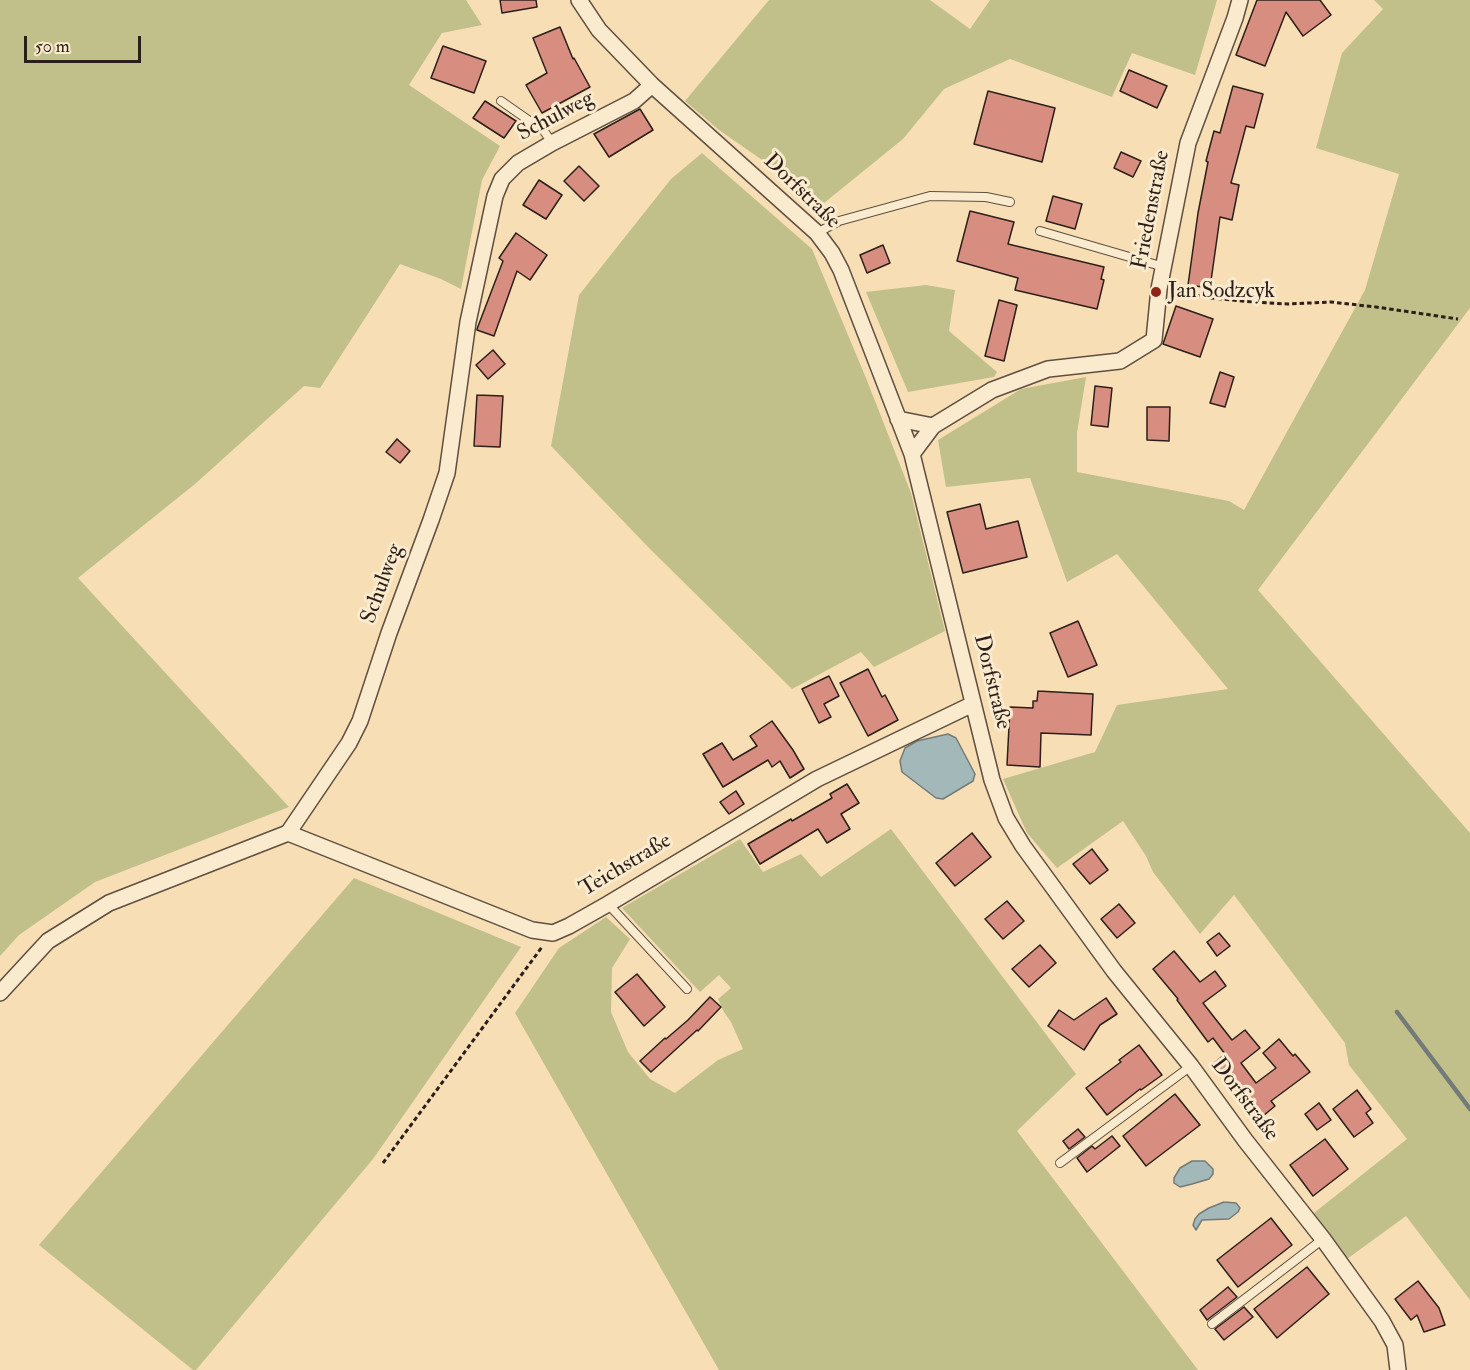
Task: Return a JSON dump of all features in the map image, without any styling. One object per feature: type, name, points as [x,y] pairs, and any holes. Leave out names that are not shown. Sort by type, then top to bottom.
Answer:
[{"type":"street","name":"Dorfstraße","points":[[579,0],[599,30],[652,85],[817,233],[832,253],[841,270],[912,454],[992,780],[1006,818],[1017,837],[1114,971],[1191,1066],[1245,1140],[1323,1239],[1382,1321],[1395,1345],[1398,1370]]},
{"type":"street","name":"Friedenstraße","points":[[912,454],[933,426],[992,390],[1048,369],[1120,361],[1154,340],[1159,289],[1188,143],[1240,0]]},
{"type":"street","name":"Schulweg","points":[[288,832],[349,743],[360,721],[447,473],[468,322],[495,196],[502,179],[518,163],[634,101],[652,85]]},
{"type":"street","points":[[898,418],[933,426]]},
{"type":"street","name":"Teichstraße","points":[[553,933],[608,904],[817,779],[973,704]]},
{"type":"street","points":[[0,993],[48,941],[108,903],[288,832],[532,930],[553,933]]},
{"type":"lane","points":[[501,101],[543,130],[552,143]]},
{"type":"lane","points":[[817,233],[839,221],[930,196],[986,198],[1010,202]]},
{"type":"lane","points":[[1040,231],[1164,267]]},
{"type":"lane","points":[[608,904],[687,989]]},
{"type":"lane","points":[[1060,1163],[1191,1066]]},
{"type":"lane","points":[[1212,1324],[1323,1239]]},
{"type":"path","points":[[1159,289],[1253,302],[1288,304],[1331,302],[1458,319]]},
{"type":"path","points":[[383,1163],[553,933]]},
{"type":"shaded area","points":[[0,0],[466,0],[482,25],[442,33],[409,85],[500,146],[482,180],[461,289],[400,264],[320,388],[304,386],[195,484],[78,578],[289,807],[95,882],[19,935],[0,956]]},
{"type":"shaded area","points":[[769,0],[930,0],[970,29],[990,0],[1217,0],[1195,75],[1132,53],[1112,97],[1010,59],[944,89],[903,139],[824,203],[719,130],[685,101]]},
{"type":"shaded area","points":[[1374,0],[1470,0],[1470,308],[1258,590],[1470,833],[1470,1300],[1406,1216],[1347,1259],[1314,1213],[1407,1139],[1349,1065],[1345,1043],[1234,895],[1200,934],[1153,872],[1146,856],[1123,821],[1057,868],[1027,833],[1003,779],[1095,752],[1117,705],[1228,689],[1117,554],[1067,582],[1030,478],[946,487],[938,440],[1021,389],[1086,377],[1077,433],[1077,472],[1229,501],[1244,510],[1365,290],[1399,174],[1316,148],[1342,53],[1383,9]]},
{"type":"shaded area","points":[[702,153],[812,249],[911,493],[945,631],[874,667],[861,652],[792,689],[650,549],[551,446],[579,295],[671,179]]},
{"type":"shaded area","points":[[926,285],[955,290],[949,331],[997,372],[994,377],[908,392],[866,292]]},
{"type":"shaded area","points":[[948,734],[956,738],[975,774],[973,781],[943,799],[936,798],[902,772],[900,761],[905,748],[917,741]]},
{"type":"shaded area","points":[[891,829],[1076,1074],[1017,1131],[1198,1370],[719,1370],[515,1013],[559,948],[606,917],[630,939],[612,968],[611,1012],[628,1052],[650,1079],[675,1093],[718,1060],[743,1049],[718,999],[731,988],[719,975],[700,992],[622,908],[740,839],[763,872],[801,854],[821,877]]},
{"type":"shaded area","points":[[354,878],[521,947],[373,1159],[196,1370],[193,1370],[39,1245]]},
{"type":"shaded area","points":[[1192,1161],[1205,1161],[1213,1169],[1213,1174],[1209,1179],[1180,1187],[1174,1183],[1174,1178],[1180,1168]]},
{"type":"shaded area","points":[[1224,1202],[1236,1203],[1240,1208],[1238,1212],[1229,1219],[1202,1220],[1196,1230],[1193,1225],[1199,1214]]},
{"type":"building","points":[[500,0],[536,0],[537,7],[502,13]]},
{"type":"building","points":[[1257,0],[1320,0],[1331,15],[1303,36],[1286,12],[1265,66],[1236,55]]},
{"type":"building","points":[[560,27],[573,59],[590,87],[542,113],[526,85],[547,73],[533,38]]},
{"type":"building","points":[[443,46],[486,61],[474,93],[431,78]]},
{"type":"building","points":[[1129,70],[1167,86],[1157,108],[1120,91]]},
{"type":"building","points":[[1233,86],[1263,94],[1254,128],[1246,126],[1231,183],[1239,185],[1232,220],[1220,217],[1210,288],[1188,285],[1208,162],[1206,161],[1214,131],[1220,133]]},
{"type":"building","points":[[988,91],[1055,108],[1042,162],[974,144]]},
{"type":"building","points":[[485,101],[516,121],[504,138],[473,118]]},
{"type":"building","points":[[640,109],[653,130],[609,157],[594,134]]},
{"type":"building","points":[[1121,152],[1141,161],[1133,177],[1114,168]]},
{"type":"building","points":[[579,166],[599,186],[584,201],[564,181]]},
{"type":"building","points":[[539,180],[562,195],[546,219],[523,205]]},
{"type":"building","points":[[1053,196],[1082,204],[1075,229],[1046,221]]},
{"type":"building","points":[[970,211],[1014,222],[1008,244],[1104,267],[1101,279],[1104,280],[1097,309],[1015,290],[1018,278],[957,261]]},
{"type":"building","points":[[516,233],[547,255],[530,280],[517,271],[494,336],[477,329],[503,261],[499,258]]},
{"type":"building","points":[[883,245],[890,263],[867,273],[860,255]]},
{"type":"building","points":[[999,300],[1017,305],[1004,361],[985,356]]},
{"type":"building","points":[[1176,306],[1213,319],[1200,357],[1163,344]]},
{"type":"building","points":[[493,350],[505,364],[488,379],[476,365]]},
{"type":"building","points":[[1220,372],[1234,377],[1225,407],[1210,403]]},
{"type":"building","points":[[1095,386],[1112,388],[1108,427],[1091,425]]},
{"type":"building","points":[[477,395],[503,396],[500,447],[474,446]]},
{"type":"building","points":[[1147,407],[1170,407],[1169,441],[1147,440]]},
{"type":"building","points":[[397,439],[410,451],[400,463],[386,452]]},
{"type":"building","points":[[980,504],[986,529],[1018,521],[1027,557],[963,573],[947,512]]},
{"type":"building","points":[[1078,621],[1097,665],[1068,677],[1050,633]]},
{"type":"building","points":[[868,669],[882,697],[885,695],[898,720],[868,736],[840,683]]},
{"type":"building","points":[[829,676],[839,696],[824,704],[831,717],[819,723],[802,689]]},
{"type":"building","points":[[1038,691],[1093,694],[1091,735],[1041,733],[1040,767],[1007,765],[1010,707],[1033,708],[1033,701],[1037,701]]},
{"type":"building","points":[[772,721],[804,769],[790,778],[780,761],[772,767],[768,760],[723,787],[703,754],[722,743],[733,760],[757,746],[750,736]]},
{"type":"building","points":[[847,784],[859,803],[841,814],[850,829],[827,843],[818,829],[760,864],[748,844],[832,798],[830,794]]},
{"type":"building","points":[[736,791],[744,804],[729,814],[720,802]]},
{"type":"building","points":[[972,833],[991,857],[955,886],[936,863]]},
{"type":"building","points":[[1092,849],[1108,870],[1090,884],[1073,864]]},
{"type":"building","points":[[1007,901],[1024,921],[1003,939],[985,919]]},
{"type":"building","points":[[1119,904],[1135,923],[1117,938],[1101,919]]},
{"type":"building","points":[[1219,933],[1230,946],[1217,956],[1207,942]]},
{"type":"building","points":[[1040,945],[1056,963],[1029,987],[1012,969]]},
{"type":"building","points":[[1174,951],[1200,982],[1215,971],[1226,986],[1203,1003],[1232,1040],[1245,1030],[1260,1048],[1241,1063],[1256,1083],[1276,1068],[1263,1053],[1279,1039],[1310,1072],[1271,1101],[1275,1106],[1257,1121],[1213,1064],[1225,1054],[1213,1038],[1208,1042],[1178,999],[1153,969]]},
{"type":"building","points":[[637,974],[665,1007],[644,1026],[615,992]]},
{"type":"building","points":[[710,997],[721,1007],[698,1031],[651,1072],[640,1061],[688,1020]]},
{"type":"building","points":[[1106,998],[1117,1014],[1100,1025],[1084,1050],[1048,1026],[1059,1010],[1074,1020]]},
{"type":"building","points":[[1139,1045],[1162,1075],[1107,1115],[1086,1088],[1121,1062],[1119,1060]]},
{"type":"building","points":[[1357,1090],[1371,1109],[1366,1113],[1373,1123],[1354,1137],[1333,1109]]},
{"type":"building","points":[[1175,1094],[1200,1125],[1146,1166],[1123,1136]]},
{"type":"building","points":[[1319,1103],[1331,1120],[1317,1130],[1305,1114]]},
{"type":"building","points":[[1078,1129],[1085,1137],[1069,1149],[1063,1141]]},
{"type":"building","points":[[1112,1136],[1120,1146],[1087,1172],[1077,1158],[1092,1146],[1095,1149]]},
{"type":"building","points":[[1325,1139],[1348,1169],[1313,1196],[1290,1165]]},
{"type":"building","points":[[1271,1218],[1292,1245],[1238,1287],[1217,1260]]},
{"type":"building","points":[[1307,1267],[1329,1294],[1277,1338],[1254,1309]]},
{"type":"building","points":[[1418,1281],[1439,1308],[1445,1325],[1424,1332],[1417,1315],[1411,1320],[1395,1299]]},
{"type":"building","points":[[1228,1287],[1237,1297],[1207,1320],[1200,1310]]},
{"type":"building","points":[[1244,1307],[1253,1317],[1224,1340],[1215,1329]]},
{"type":"waterway","points":[[1397,1012],[1470,1109]]},
{"type":"place","name":"Jan Sodzcyk","points":[[1156,292]]}]
